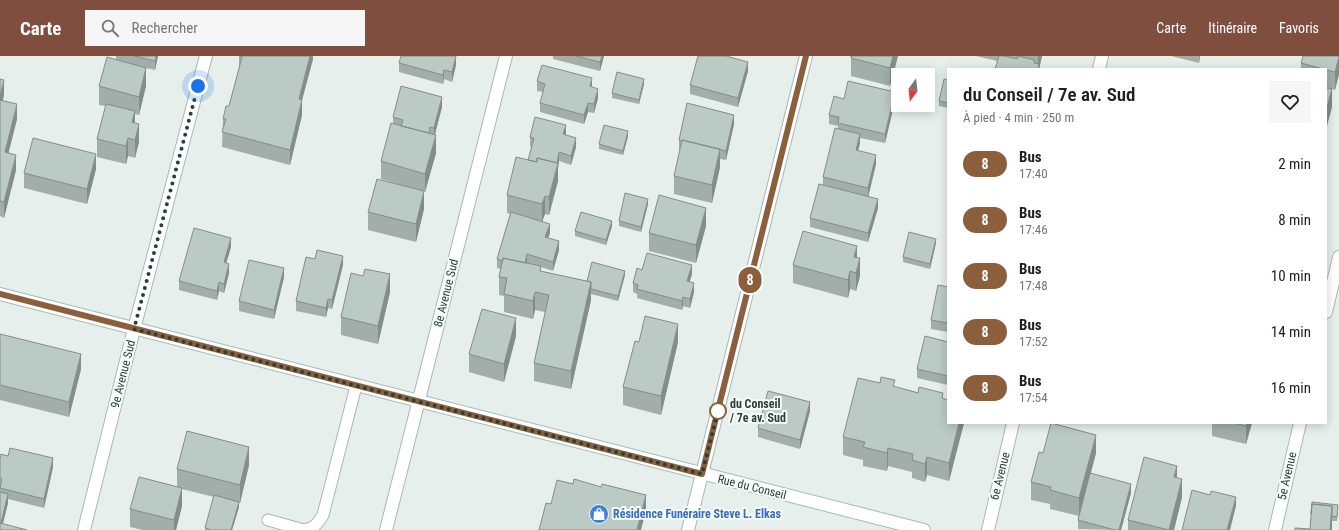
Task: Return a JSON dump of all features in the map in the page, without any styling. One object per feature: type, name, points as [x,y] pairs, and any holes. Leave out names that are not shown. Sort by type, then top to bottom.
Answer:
[{"type":"street","name":"9e Avenue Sud","points":[[84,530],[134,329],[206,56]]},
{"type":"street","name":"8e Avenue Sud","points":[[386,530],[506,56]]},
{"type":"street","points":[[688,530],[806,56]]},
{"type":"street","points":[[1099,68],[1102,56]]},
{"type":"street","points":[[1327,308],[1339,257]]},
{"type":"street","name":"Rue du Conseil","points":[[0,294],[924,530]]},
{"type":"street","name":"6e Avenue","points":[[988,530],[1013,424]]},
{"type":"street","name":"5e Avenue","points":[[1275,530],[1300,424]]},
{"type":"lane","points":[[268,520],[304,530],[318,523],[323,515],[356,386]]},
{"type":"building","points":[[134,56],[156,56],[155,61]]},
{"type":"building","points":[[239,56],[310,56],[299,99],[302,100],[290,150],[222,132],[226,119],[223,119],[226,106],[229,106],[242,57]]},
{"type":"building","points":[[401,56],[456,56],[452,72],[444,70],[443,75],[399,63]]},
{"type":"building","points":[[576,56],[602,56],[600,62]]},
{"type":"building","points":[[698,56],[726,56],[748,62],[738,98],[690,85]]},
{"type":"building","points":[[851,56],[893,56],[890,68],[851,58]]},
{"type":"building","points":[[999,56],[1017,59],[1018,56],[1034,60],[1034,63],[1039,64],[1038,68],[995,68]]},
{"type":"building","points":[[1303,56],[1339,56],[1335,72],[1327,70],[1327,68],[1319,68],[1301,63]]},
{"type":"building","points":[[107,57],[146,68],[139,97],[99,86]]},
{"type":"building","points":[[542,65],[592,78],[590,86],[598,89],[594,104],[588,103],[584,115],[540,103],[545,84],[537,81]]},
{"type":"building","points":[[617,72],[644,79],[639,100],[612,93]]},
{"type":"building","points":[[0,79],[4,80],[0,96]]},
{"type":"building","points":[[944,79],[947,80],[947,103],[939,101]]},
{"type":"building","points":[[848,81],[891,91],[891,109],[885,134],[838,123],[839,117],[829,115],[834,96],[844,99]]},
{"type":"building","points":[[401,86],[442,97],[434,128],[430,127],[429,133],[401,126],[403,120],[393,117]]},
{"type":"building","points":[[1327,88],[1332,89],[1327,107]]},
{"type":"building","points":[[0,100],[17,104],[5,152],[16,155],[4,202],[0,201]]},
{"type":"building","points":[[687,103],[734,115],[726,151],[679,140]]},
{"type":"building","points":[[106,104],[135,111],[132,122],[139,124],[135,140],[128,138],[126,146],[97,139]]},
{"type":"building","points":[[535,117],[566,125],[563,134],[576,138],[571,156],[559,152],[557,163],[537,158],[537,162],[528,160],[534,138],[530,137]]},
{"type":"building","points":[[391,123],[436,135],[425,174],[381,161]]},
{"type":"building","points":[[604,125],[628,131],[623,151],[599,144]]},
{"type":"building","points":[[835,128],[860,134],[856,150],[876,155],[868,188],[823,177]]},
{"type":"building","points":[[33,138],[96,154],[87,189],[24,173]]},
{"type":"building","points":[[682,140],[720,149],[712,185],[674,176]]},
{"type":"building","points":[[516,157],[537,162],[537,158],[558,163],[549,197],[545,196],[542,204],[507,195]]},
{"type":"building","points":[[377,179],[424,191],[416,224],[368,212]]},
{"type":"building","points":[[819,184],[878,199],[868,233],[810,218]]},
{"type":"building","points":[[625,193],[648,199],[641,227],[619,221]]},
{"type":"building","points":[[659,195],[706,208],[696,245],[649,233]]},
{"type":"building","points":[[511,212],[550,224],[545,237],[559,241],[553,262],[527,254],[525,263],[503,258],[503,261],[497,259]]},
{"type":"building","points":[[581,212],[612,221],[606,240],[575,231]]},
{"type":"building","points":[[194,228],[231,238],[224,262],[229,264],[224,284],[219,282],[217,291],[179,281]]},
{"type":"building","points":[[803,231],[857,246],[854,257],[860,258],[856,273],[850,271],[848,280],[793,265]]},
{"type":"building","points":[[909,232],[936,239],[930,264],[903,257]]},
{"type":"building","points":[[317,250],[343,256],[332,300],[328,299],[326,308],[296,301],[306,257],[315,259]]},
{"type":"building","points":[[647,253],[692,265],[687,281],[694,283],[690,299],[683,297],[682,301],[637,289],[638,285],[633,283],[637,268],[642,270]]},
{"type":"building","points":[[503,258],[541,266],[540,271],[591,282],[571,371],[534,363],[549,295],[535,292],[533,301],[504,294],[507,278],[499,277]]},
{"type":"building","points":[[249,260],[284,268],[274,310],[239,301]]},
{"type":"building","points":[[592,262],[625,271],[618,296],[591,289],[591,282],[587,281]]},
{"type":"building","points":[[365,269],[390,274],[378,326],[341,317],[351,273],[363,276]]},
{"type":"building","points":[[938,285],[947,287],[947,323],[931,320]]},
{"type":"building","points":[[482,309],[516,318],[504,364],[469,354]]},
{"type":"building","points":[[645,316],[678,324],[661,396],[623,387],[635,341],[639,342]]},
{"type":"building","points":[[0,334],[81,354],[69,402],[0,385]]},
{"type":"building","points":[[925,336],[947,342],[947,376],[917,369]]},
{"type":"building","points":[[881,377],[895,380],[893,386],[918,393],[919,387],[943,393],[942,398],[947,400],[947,424],[959,424],[949,463],[927,457],[925,464],[912,460],[913,454],[888,448],[887,453],[863,447],[865,442],[843,437],[858,378],[880,383]]},
{"type":"building","points":[[768,391],[810,402],[800,440],[758,428]]},
{"type":"building","points":[[1051,424],[1096,435],[1079,498],[1050,490],[1051,487],[1031,482],[1039,452],[1043,453]]},
{"type":"building","points":[[187,431],[249,447],[240,485],[177,469]]},
{"type":"building","points":[[10,448],[53,458],[44,499],[0,488],[2,479],[0,478],[1,454],[8,456]]},
{"type":"building","points":[[1144,457],[1177,466],[1174,477],[1182,479],[1169,530],[1128,520]]},
{"type":"building","points":[[1090,473],[1131,484],[1119,530],[1078,520]]},
{"type":"building","points":[[139,477],[182,488],[174,520],[130,509]]},
{"type":"building","name":"Résidence Funéraire Steve L. Elkas","points":[[574,479],[601,487],[602,484],[646,495],[637,530],[539,530],[546,503],[551,504],[557,480],[573,484]]},
{"type":"building","points":[[1192,490],[1210,495],[1211,491],[1236,497],[1227,530],[1182,530]]},
{"type":"building","points":[[0,492],[8,494],[1,523],[0,523]]},
{"type":"building","points":[[214,495],[239,502],[231,530],[211,530],[205,528]]},
{"type":"building","points":[[1312,502],[1338,505],[1337,517],[1332,516],[1332,506],[1312,504],[1311,514]]},
{"type":"building","points":[[1312,504],[1332,506],[1330,530],[1295,530],[1295,528],[1310,529]]},
{"type":"building","points":[[0,523],[27,530],[0,530]]},
{"type":"bus line","name":"8","points":[[0,294],[702,474],[806,56]]},
{"type":"place","name":"du Conseil / 7e av. Sud","points":[[718,411]]},
{"type":"place","name":"Résidence Funéraire Steve L. Elkas","points":[[599,514]]},
{"type":"route","points":[[198,86],[134,329],[702,474],[718,411]]}]
